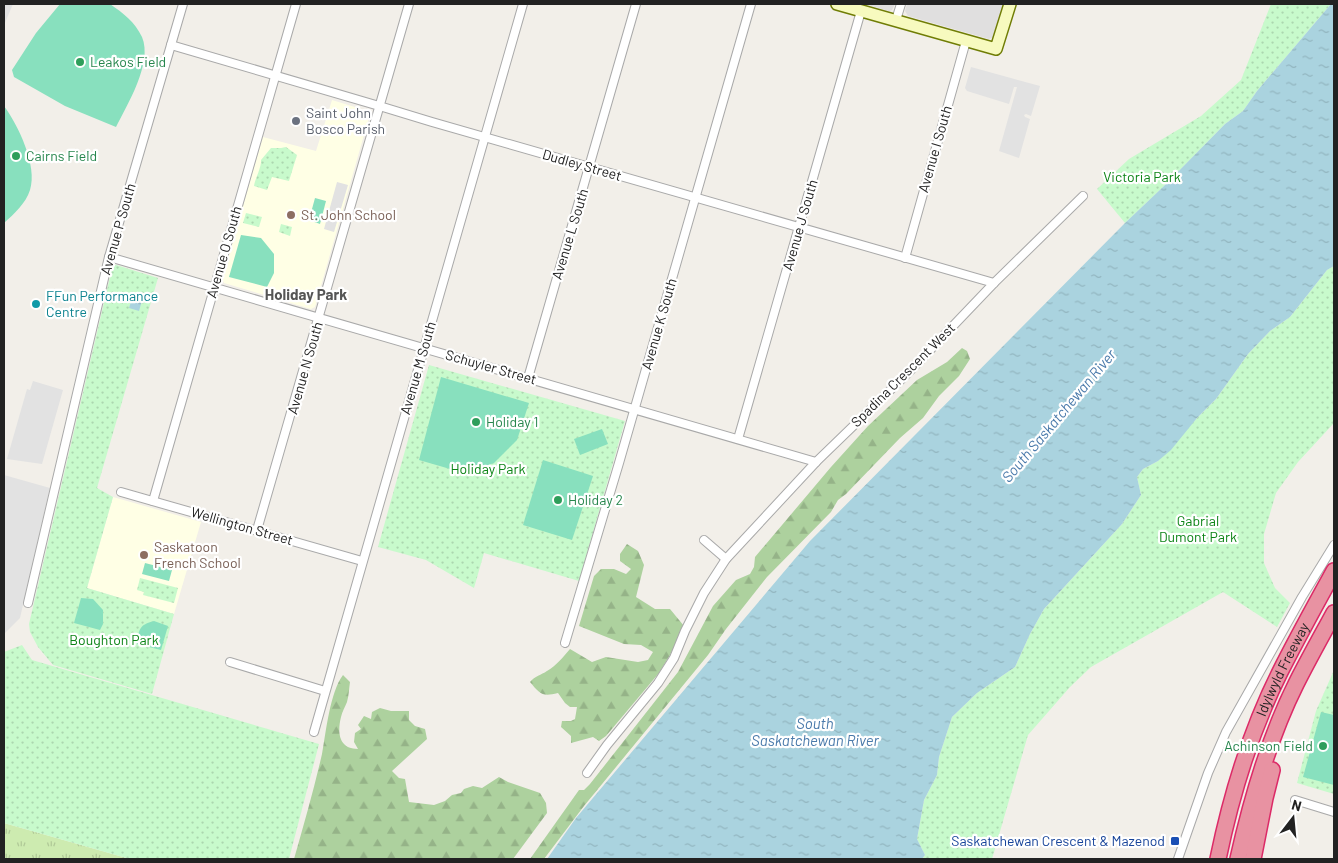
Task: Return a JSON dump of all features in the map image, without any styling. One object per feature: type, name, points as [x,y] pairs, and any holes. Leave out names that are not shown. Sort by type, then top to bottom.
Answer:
[{"type":"highway","name":"Idylwyld Freeway","points":[[1218,859],[1233,797],[1269,695],[1334,571]]},
{"type":"highway","name":"Idylwyld Freeway","points":[[1238,859],[1256,792],[1279,722],[1295,685],[1334,615]]},
{"type":"highway","points":[[1253,859],[1265,798],[1279,747],[1306,675],[1334,615]]},
{"type":"street","name":"Avenue P South","points":[[28,603],[109,257],[171,45],[181,4]]},
{"type":"street","name":"Avenue O South","points":[[153,501],[296,4]]},
{"type":"street","name":"Avenue N South","points":[[257,530],[409,4]]},
{"type":"street","name":"Avenue M South","points":[[314,732],[523,4]]},
{"type":"street","name":"Avenue L South","points":[[528,378],[636,4]]},
{"type":"street","name":"Avenue K South","points":[[565,643],[751,4]]},
{"type":"street","points":[[838,4],[996,49],[1010,4]]},
{"type":"street","points":[[896,20],[901,4]]},
{"type":"street","name":"Avenue J South","points":[[738,439],[861,11]]},
{"type":"street","name":"Avenue I South","points":[[905,258],[966,41]]},
{"type":"street","name":"Dudley Street","points":[[171,45],[994,283]]},
{"type":"street","name":"Spadina Crescent West","points":[[587,774],[607,745],[658,682],[674,658],[704,593],[726,559],[816,462],[908,373],[994,283],[1083,196]]},
{"type":"street","name":"Schuyler Street","points":[[109,257],[816,462]]},
{"type":"street","name":"Wellington Street","points":[[121,492],[362,561]]},
{"type":"street","points":[[704,540],[726,559]]},
{"type":"street","points":[[1178,859],[1208,773],[1226,732],[1302,596],[1334,545]]},
{"type":"street","points":[[230,662],[325,691]]},
{"type":"street","points":[[1295,800],[1334,812]]},
{"type":"shaded area","points":[[4,4],[13,4],[4,25]]},
{"type":"shaded area","points":[[865,4],[895,4],[892,10],[889,11]]},
{"type":"shaded area","points":[[907,4],[1006,4],[995,37],[989,39],[908,16],[905,11]]},
{"type":"shaded area","points":[[971,67],[1040,86],[1031,116],[1024,115],[1030,119],[1019,158],[999,151],[1017,87],[1014,87],[1009,104],[967,91],[965,88]]},
{"type":"shaded area","name":"St. John School","points":[[332,100],[368,111],[370,114],[315,307],[311,309],[224,283],[222,279],[263,137],[316,151]]},
{"type":"shaded area","points":[[337,182],[348,185],[334,232],[324,229]]},
{"type":"shaded area","points":[[33,381],[63,390],[42,464],[7,459],[27,389],[30,390]]},
{"type":"shaded area","points":[[4,475],[50,488],[20,618],[4,634]]},
{"type":"shaded area","name":"Saskatoon French School","points":[[113,497],[201,522],[174,614],[87,588]]},
{"type":"green space","name":"Leakos Field","points":[[60,4],[110,4],[132,22],[142,37],[144,59],[142,71],[116,127],[65,106],[14,77],[12,70],[36,33]]},
{"type":"green space","name":"Victoria Park","points":[[1271,4],[1331,4],[1257,91],[1243,111],[1225,124],[1125,223],[1097,189],[1129,159],[1201,116],[1241,80]]},
{"type":"green space","name":"Cairns Field","points":[[4,106],[25,146],[32,180],[30,190],[23,204],[4,223]]},
{"type":"green space","points":[[286,147],[297,155],[289,181],[272,177],[267,190],[254,186],[261,160],[271,148]]},
{"type":"green space","points":[[315,198],[326,201],[320,224],[309,220]]},
{"type":"green space","points":[[246,213],[262,217],[259,227],[243,223]]},
{"type":"green space","points":[[281,224],[292,227],[290,236],[279,232]]},
{"type":"green space","points":[[241,235],[261,238],[274,254],[274,273],[267,287],[229,277]]},
{"type":"green space","name":"Boughton Park","points":[[113,264],[158,278],[97,488],[113,497],[87,588],[174,614],[152,694],[53,665],[38,647],[30,632],[29,624]]},
{"type":"green space","name":"Gabrial Dumont Park","points":[[1334,266],[1334,423],[1298,462],[1276,493],[1264,534],[1264,563],[1275,588],[1290,603],[1277,627],[1223,592],[1091,667],[1070,687],[1028,735],[992,859],[922,859],[925,855],[917,839],[924,800],[937,775],[939,757],[952,717],[977,693],[1015,667],[1044,609],[1122,524],[1141,495],[1137,477],[1143,469],[1158,461],[1216,399],[1248,354],[1270,331],[1290,317],[1327,270]]},
{"type":"green space","points":[[962,348],[967,351],[970,359],[959,376],[939,396],[923,418],[900,438],[838,500],[831,512],[767,577],[708,655],[584,806],[544,859],[530,859],[579,790],[584,790],[590,784],[678,672],[713,606],[736,580],[750,574],[754,567],[755,557],[868,426],[917,380],[947,362]]},
{"type":"green space","name":"Holiday Park","points":[[429,365],[625,421],[579,581],[484,553],[474,588],[426,560],[378,547]]},
{"type":"green space","name":"Holiday 1","points":[[441,377],[529,403],[517,440],[494,463],[464,473],[419,460]]},
{"type":"green space","points":[[602,429],[608,444],[580,455],[574,439]]},
{"type":"green space","name":"Holiday 2","points":[[543,460],[593,476],[572,540],[523,525]]},
{"type":"green space","points":[[627,544],[638,551],[644,565],[636,597],[655,609],[670,609],[684,626],[659,673],[606,736],[599,741],[593,737],[571,743],[571,736],[561,727],[562,721],[575,719],[577,707],[570,707],[558,693],[542,694],[530,682],[554,666],[570,649],[592,662],[606,657],[638,662],[648,660],[653,652],[641,645],[624,644],[579,626],[594,576],[601,569],[614,569],[626,574],[631,569],[620,561],[620,554]]},
{"type":"green space","points":[[145,563],[172,570],[169,581],[142,574]]},
{"type":"green space","points":[[140,578],[178,588],[174,603],[143,595],[144,592],[137,590]]},
{"type":"green space","points":[[81,598],[93,599],[103,610],[103,624],[100,630],[74,623]]},
{"type":"green space","points":[[154,621],[168,626],[161,650],[137,644],[141,628],[145,624]]},
{"type":"green space","points":[[22,645],[32,660],[319,744],[289,859],[130,859],[4,823],[4,652]]},
{"type":"green space","name":"Achinson Field","points":[[1334,670],[1334,794],[1297,783],[1316,711]]},
{"type":"green space","points":[[343,675],[350,682],[348,699],[341,715],[339,729],[341,739],[347,746],[358,749],[354,742],[355,733],[361,729],[358,725],[364,716],[371,719],[372,712],[380,708],[391,711],[409,711],[409,720],[415,726],[425,729],[427,739],[392,771],[399,778],[405,779],[409,802],[434,805],[445,801],[452,795],[461,793],[464,789],[473,786],[482,788],[499,777],[540,793],[546,803],[547,813],[513,859],[294,859],[319,767],[332,702]]},
{"type":"green space","name":"Achinson Field","points":[[1321,712],[1334,715],[1334,785],[1303,777]]},
{"type":"green space","points":[[4,823],[130,859],[4,859]]},
{"type":"water","name":"South Saskatchewan River","points":[[1331,4],[1334,4],[1334,266],[1327,270],[1290,317],[1270,331],[1248,354],[1216,399],[1197,418],[1171,450],[1158,461],[1143,469],[1137,477],[1141,495],[1122,524],[1044,609],[1015,667],[977,693],[952,717],[939,757],[937,775],[924,800],[917,839],[925,855],[922,859],[547,859],[576,818],[810,541],[1125,223],[1225,124],[1243,111],[1257,91]]},
{"type":"water","points":[[133,295],[143,297],[139,311],[129,308]]},
{"type":"place","name":"Leakos Field","points":[[80,62]]},
{"type":"place","name":"Saint John Bosco Parish","points":[[296,121]]},
{"type":"place","name":"Cairns Field","points":[[16,156]]},
{"type":"place","name":"St. John School","points":[[291,215]]},
{"type":"place","name":"FFun Performance Centre","points":[[36,304]]},
{"type":"place","name":"Holiday 1","points":[[476,422]]},
{"type":"place","name":"Holiday 2","points":[[558,500]]},
{"type":"place","name":"Saskatoon French School","points":[[144,555]]},
{"type":"place","name":"Achinson Field","points":[[1323,746]]},
{"type":"place","name":"Saskatchewan Crescent & Mazenod","points":[[1175,841]]},
{"type":"district","name":"Holiday Park","points":[[306,295]]}]
